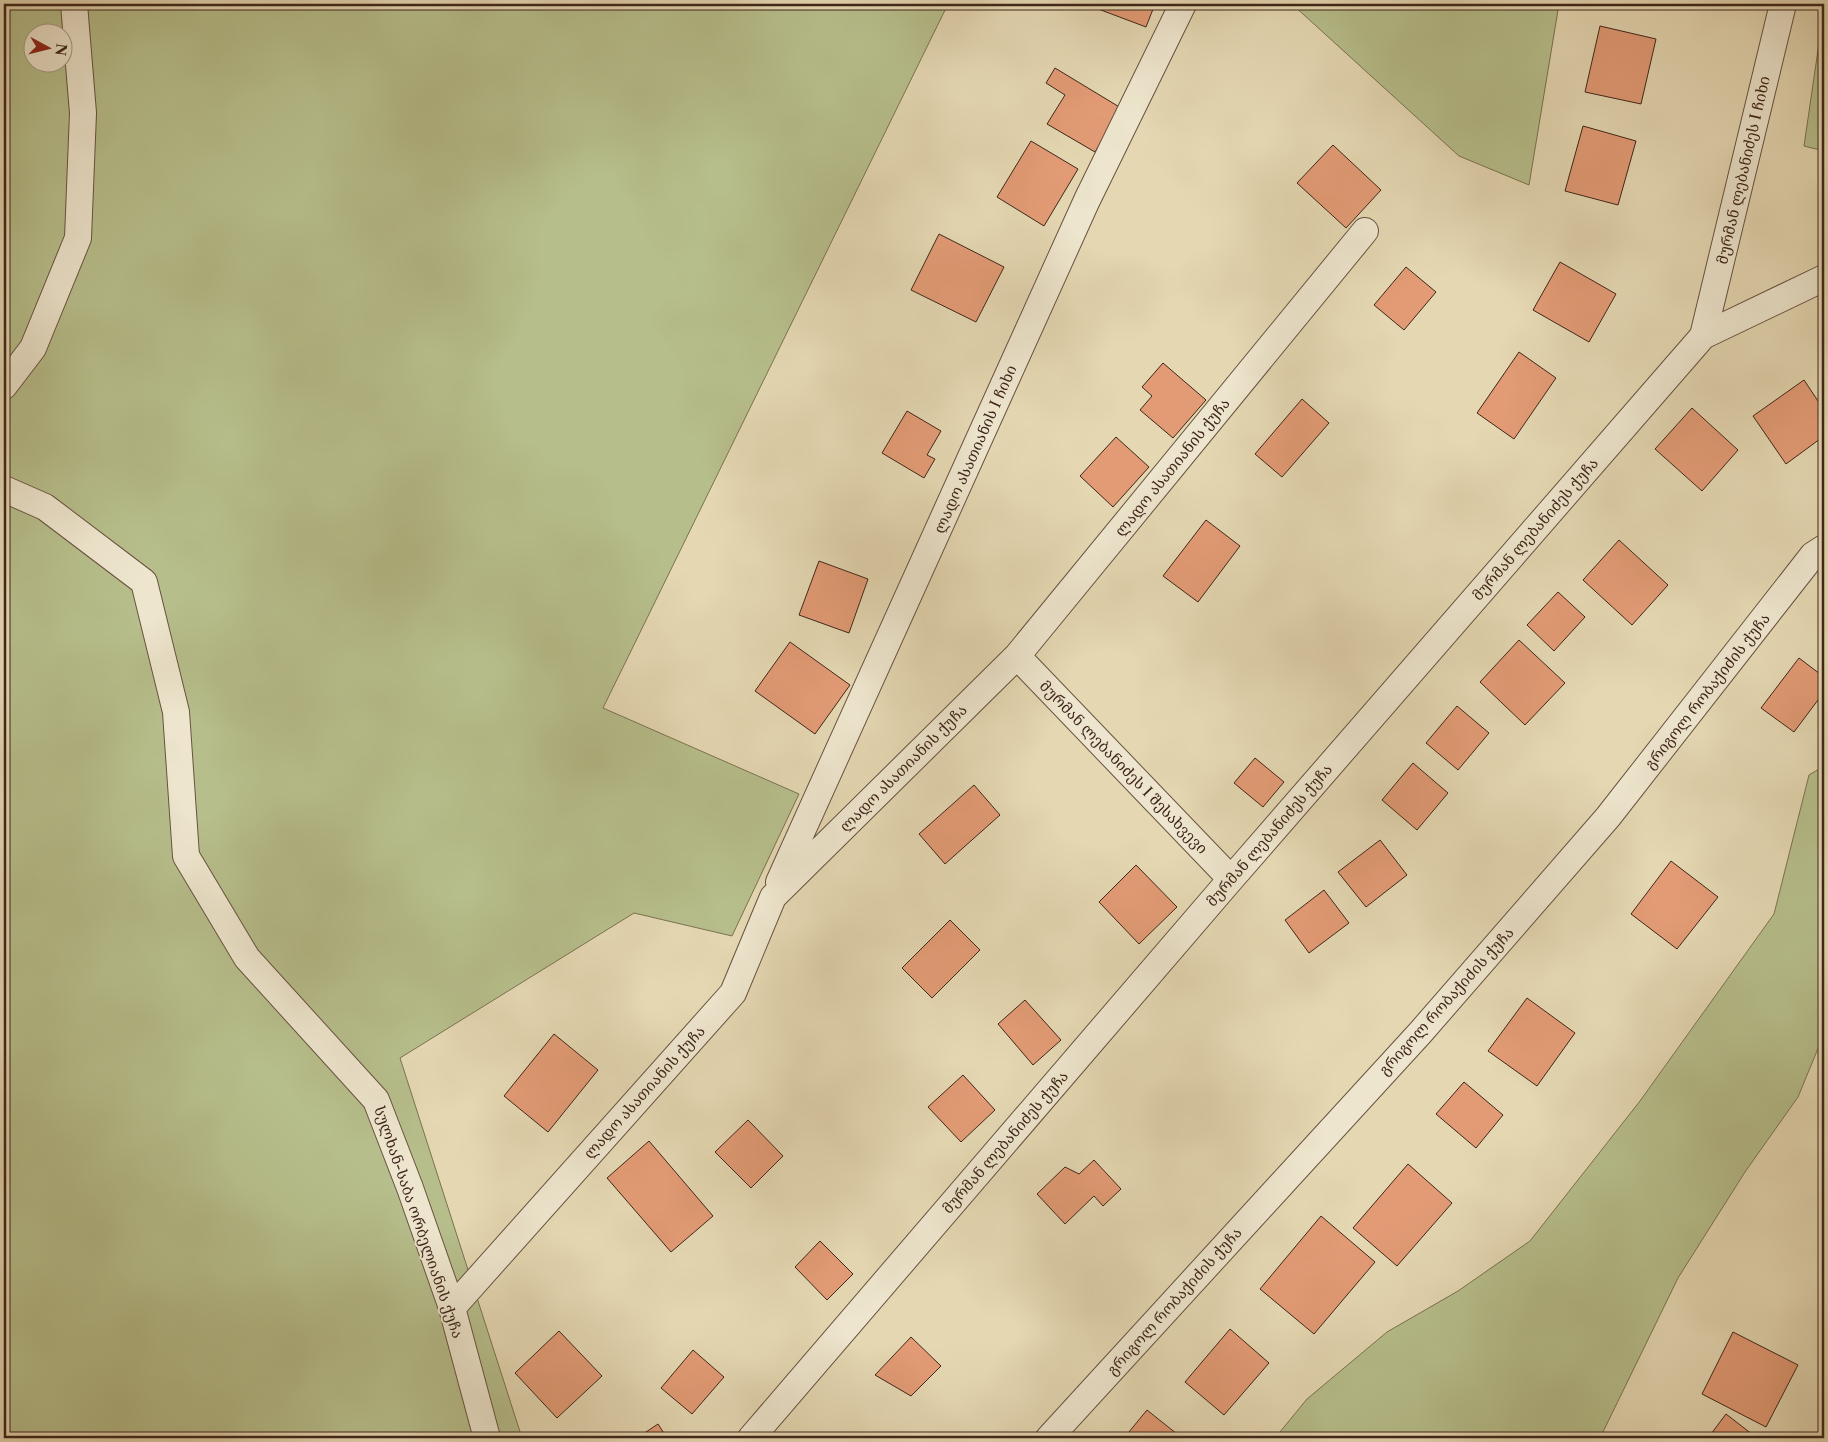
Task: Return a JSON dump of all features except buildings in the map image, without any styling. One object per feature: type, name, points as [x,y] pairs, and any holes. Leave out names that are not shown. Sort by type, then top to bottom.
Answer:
[{"type":"street","points":[[4,386],[33,348],[78,238],[83,113],[74,4]]},
{"type":"street","name":"ლადო ასათიანის I ჩიხი","points":[[773,897],[1087,200],[1184,4]]},
{"type":"street","name":"მურმან ლებანიძეს I ჩიხი","points":[[1703,336],[1782,4]]},
{"type":"street","name":"ლადო ასათიანის ქუჩა","points":[[452,1308],[733,993],[773,897],[1017,656],[1365,231]]},
{"type":"street","name":"მურმან ლებანიძეს ქუჩა","points":[[751,1438],[1230,879],[1703,336],[1824,278]]},
{"type":"street","name":"სულხან-საბა ორბელიანის ქუჩა","points":[[4,489],[45,507],[144,582],[176,712],[186,856],[247,958],[376,1100],[410,1188],[452,1308],[487,1438]]},
{"type":"street","name":"გრიგოლ რობაქიძის ქუჩა","points":[[1049,1438],[1420,1033],[1563,869],[1608,817],[1813,555],[1824,548]]},
{"type":"street","name":"მურმან ლებანიძეს I შესახვევი","points":[[1017,656],[1230,879]]},
{"type":"green space","points":[[4,4],[948,4],[603,708],[799,794],[732,936],[634,913],[400,1058],[522,1438],[4,1438]]},
{"type":"green space","points":[[1292,4],[1559,4],[1529,185],[1459,156]]},
{"type":"green space","points":[[1824,9],[1824,151],[1804,146]]},
{"type":"green space","points":[[1824,766],[1824,1034],[1798,1097],[1745,1172],[1678,1278],[1600,1438],[1275,1438],[1307,1399],[1387,1332],[1458,1291],[1530,1241],[1640,1101],[1774,914],[1809,775]]}]
